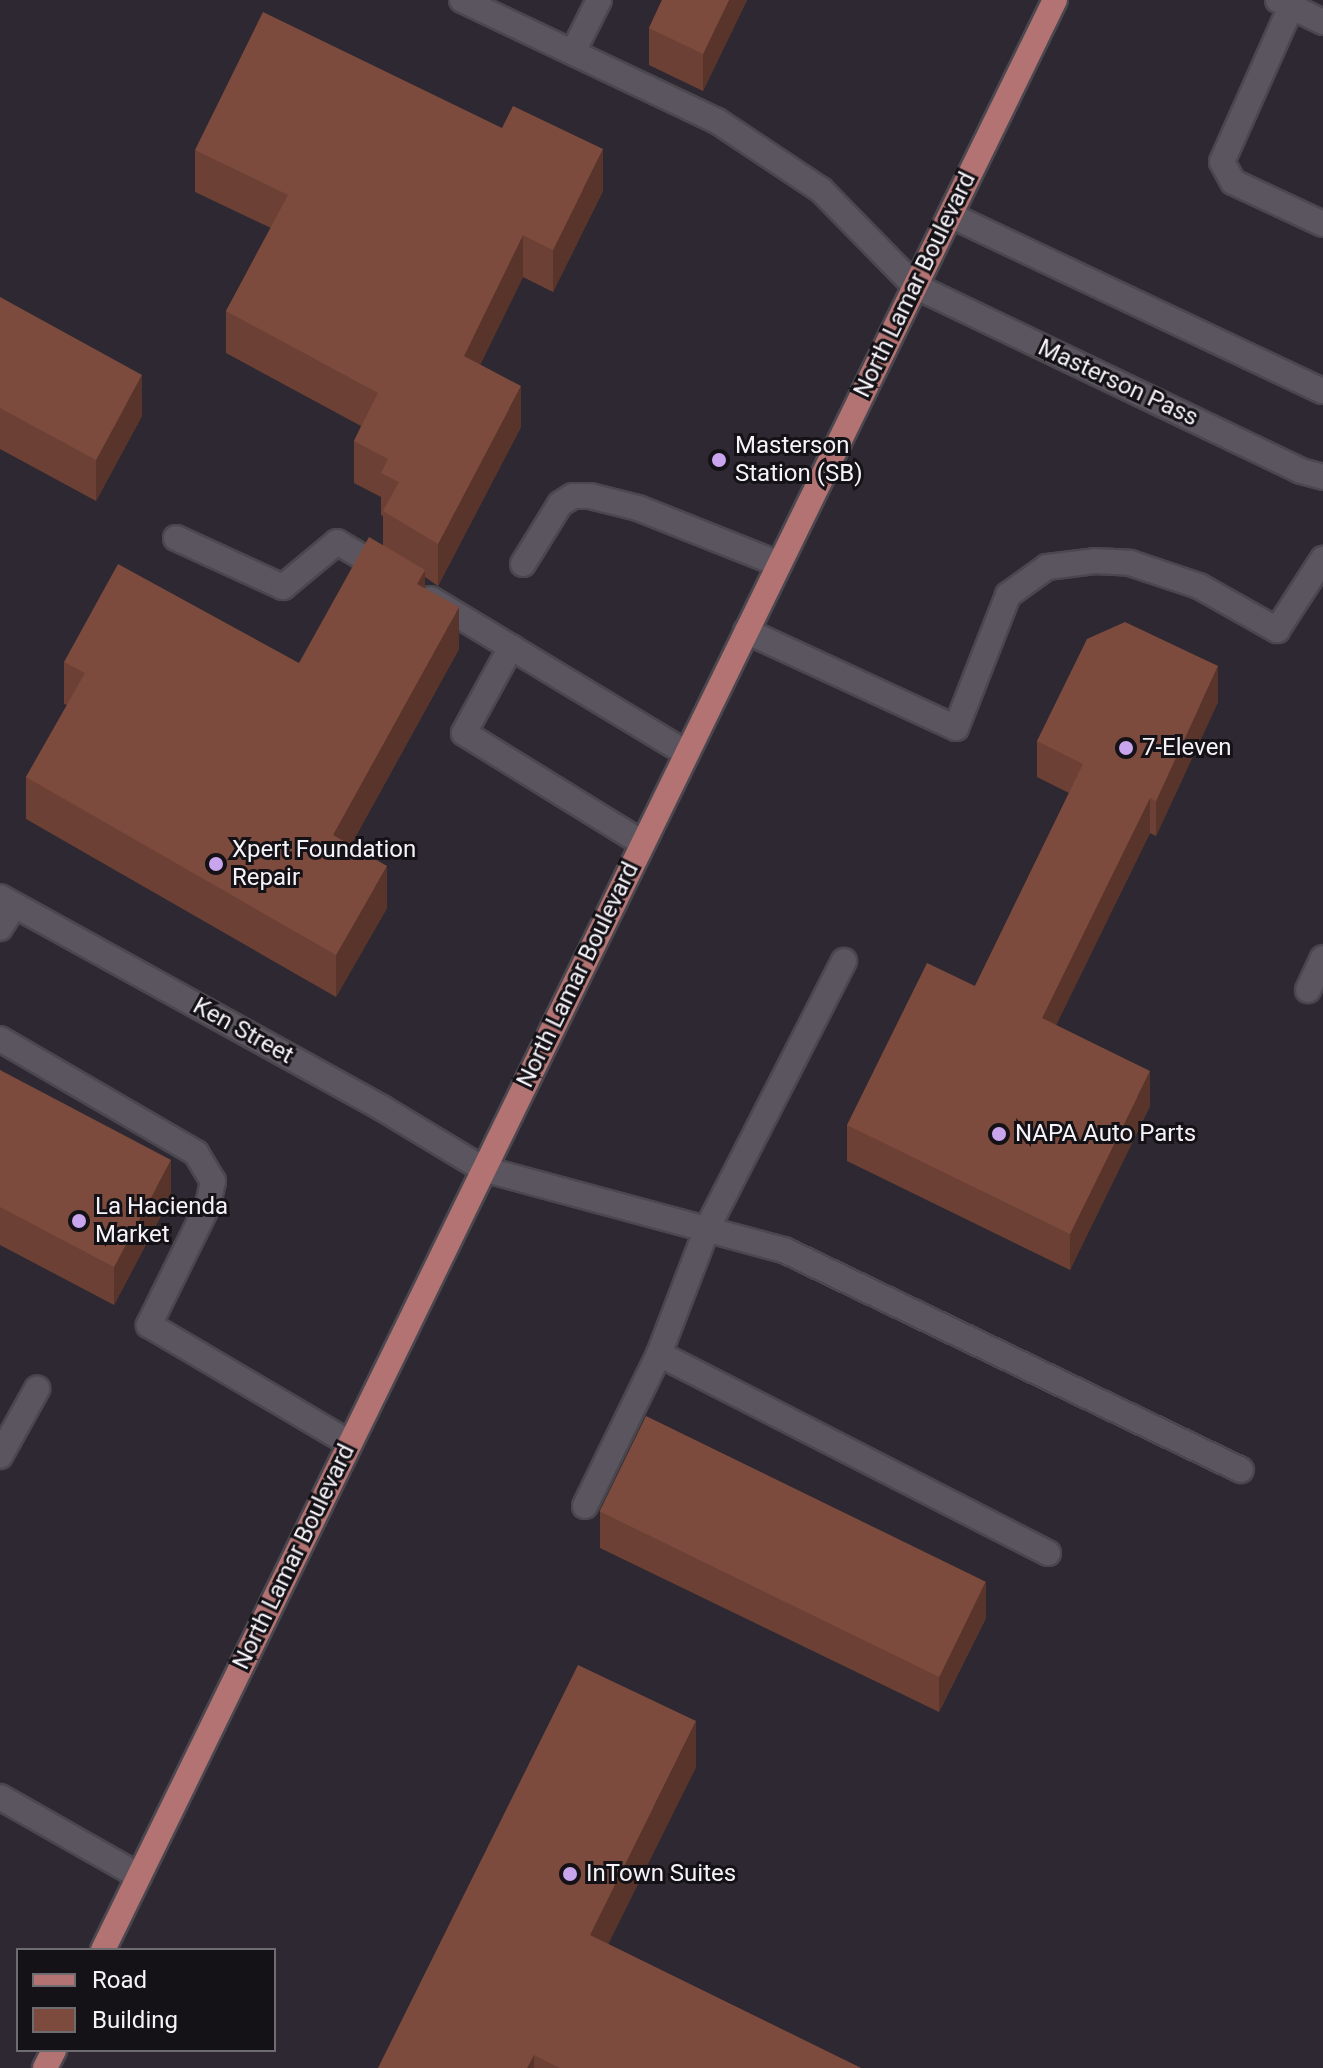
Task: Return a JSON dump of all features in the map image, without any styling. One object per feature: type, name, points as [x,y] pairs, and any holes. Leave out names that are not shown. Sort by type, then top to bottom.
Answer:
[{"type":"main road","name":"North Lamar Boulevard","points":[[104,1948],[1055,0]]},
{"type":"street","name":"Masterson Pass","points":[[462,0],[717,121],[821,190],[915,286],[1301,471],[1323,477]]},
{"type":"street","points":[[573,52],[599,0]]},
{"type":"street","points":[[1323,22],[1287,2],[1222,162],[1233,182],[1323,224]]},
{"type":"street","points":[[950,215],[1323,391]]},
{"type":"street","points":[[523,564],[560,504],[573,496],[590,496],[638,508],[779,564]]},
{"type":"street","points":[[176,538],[283,587],[337,542],[686,753]]},
{"type":"street","points":[[746,631],[956,728],[1008,595],[1047,567],[1095,561],[1130,563],[1199,586],[1277,630],[1323,559]]},
{"type":"street","points":[[511,647],[464,733],[642,843]]},
{"type":"street","points":[[0,928],[7,901]]},
{"type":"street","name":"Ken Street","points":[[7,901],[382,1108],[483,1169],[784,1250],[1241,1470]]},
{"type":"street","points":[[1308,990],[1323,958]]},
{"type":"street","points":[[585,1506],[659,1354],[707,1229],[844,961]]},
{"type":"street","points":[[0,1039],[196,1153],[213,1181],[208,1205],[149,1325],[349,1443]]},
{"type":"street","points":[[659,1354],[1048,1553]]},
{"type":"street","points":[[0,1456],[37,1389]]},
{"type":"street","points":[[0,1797],[139,1876]]},
{"type":"building","points":[[662,0],[729,0],[703,54],[649,28]]},
{"type":"building","points":[[263,12],[502,128],[513,106],[603,149],[553,250],[523,235],[464,356],[521,386],[438,544],[383,511],[399,482],[381,473],[388,459],[354,441],[378,393],[226,311],[288,195],[195,150]]},
{"type":"building","points":[[0,297],[142,375],[96,460],[0,408]]},
{"type":"building","points":[[369,537],[425,570],[417,584],[459,607],[333,835],[387,866],[336,955],[26,777],[85,673],[64,662],[118,564],[299,663]]},
{"type":"building","points":[[1125,622],[1218,666],[1156,801],[1150,798],[1042,1018],[1150,1071],[1070,1234],[847,1125],[927,963],[975,986],[1083,764],[1037,741],[1087,639]]},
{"type":"building","name":"La Hacienda Market","points":[[0,1070],[171,1160],[114,1267],[0,1207]]},
{"type":"building","points":[[646,1416],[986,1582],[939,1677],[600,1511]]},
{"type":"building","name":"InTown Suites","points":[[578,1665],[696,1721],[590,1935],[861,2068],[560,2068],[534,2055],[527,2068],[378,2068]]},
{"type":"place","name":"Masterson Station (SB)","points":[[719,460]]},
{"type":"place","name":"7-Eleven","points":[[1126,748]]},
{"type":"place","name":"Xpert Foundation Repair","points":[[216,864]]},
{"type":"place","name":"NAPA Auto Parts","points":[[999,1134]]},
{"type":"place","name":"La Hacienda Market","points":[[79,1221]]},
{"type":"place","name":"InTown Suites","points":[[570,1874]]}]
